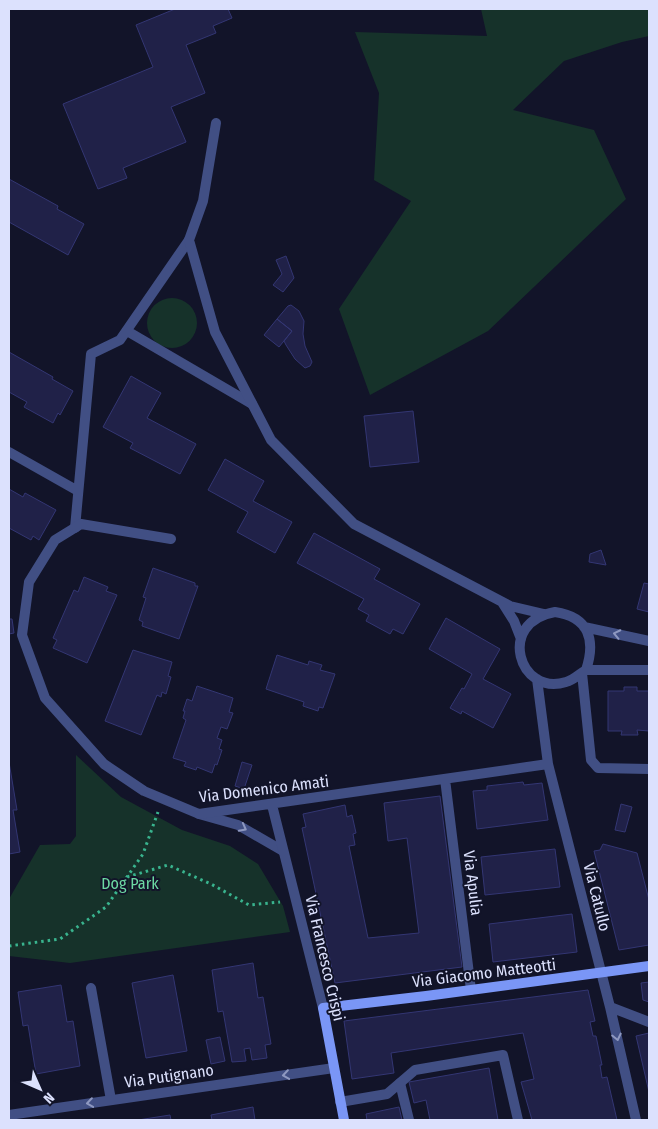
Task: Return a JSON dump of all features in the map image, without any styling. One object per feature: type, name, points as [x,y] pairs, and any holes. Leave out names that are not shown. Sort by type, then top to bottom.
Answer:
[{"type":"street","points":[[75,528],[91,354],[120,340],[189,240],[203,201],[216,123]]},
{"type":"street","points":[[189,240],[215,332],[271,440],[354,524],[510,606],[544,614]]},
{"type":"street","points":[[127,331],[252,404]]},
{"type":"street","points":[[9,450],[78,491]]},
{"type":"street","points":[[75,528],[81,524],[170,539]]},
{"type":"street","name":"Via Domenico Amati","points":[[75,528],[55,540],[29,582],[22,634],[45,698],[104,764],[144,791],[199,814],[548,764]]},
{"type":"street","points":[[502,601],[514,621],[521,638]]},
{"type":"street","points":[[649,670],[584,671],[568,682],[547,683],[537,679],[528,672],[522,662],[521,638],[526,628],[544,614],[555,612],[566,614],[584,626],[591,648],[584,671],[591,760],[598,768],[649,769]]},
{"type":"street","points":[[584,626],[649,641]]},
{"type":"street","name":"Via Catullo","points":[[537,679],[548,764],[610,1007],[636,1120]]},
{"type":"street","name":"Via Apulia","points":[[445,779],[472,990]]},
{"type":"street","name":"Via Francesco Crispi","points":[[272,805],[323,1008],[344,1120]]},
{"type":"street","points":[[199,814],[238,825],[283,851]]},
{"type":"street","name":"Via Giacomo Matteotti","points":[[323,1008],[649,966]]},
{"type":"street","points":[[91,988],[111,1100]]},
{"type":"street","points":[[610,1007],[649,1022]]},
{"type":"street","points":[[340,1102],[387,1094],[415,1070],[503,1055],[518,1120]]},
{"type":"street","name":"Via Putignano","points":[[9,1115],[334,1068]]},
{"type":"street","points":[[400,1083],[409,1120]]},
{"type":"path","points":[[9,946],[60,939],[106,907],[143,854],[163,799]]},
{"type":"path","points":[[127,877],[168,865],[211,884],[249,905],[280,902]]},
{"type":"green space","points":[[481,9],[649,9],[649,36],[622,42],[564,61],[513,110],[594,130],[626,199],[488,331],[370,395],[339,309],[411,201],[374,180],[379,93],[355,32],[487,36]]},
{"type":"green space","points":[[167,298],[177,298],[190,305],[197,318],[197,328],[190,341],[177,348],[167,348],[158,344],[151,337],[147,328],[147,318],[151,309],[158,302]]},
{"type":"green space","name":"Dog Park","points":[[76,755],[121,797],[182,830],[230,846],[258,864],[283,906],[290,932],[70,963],[9,956],[9,899],[40,845],[70,844],[76,836]]},
{"type":"building","points":[[175,9],[228,9],[232,18],[213,26],[216,33],[186,45],[205,93],[171,107],[186,142],[123,168],[127,178],[98,189],[63,104],[153,67],[136,25]]},
{"type":"building","points":[[9,179],[58,206],[57,209],[84,224],[68,255],[9,222]]},
{"type":"building","points":[[286,256],[294,278],[283,292],[273,285],[282,274],[276,260]]},
{"type":"building","points":[[291,305],[299,311],[304,321],[303,334],[305,346],[312,362],[310,366],[305,368],[295,359],[284,341],[292,331],[277,319]]},
{"type":"building","points":[[277,319],[292,331],[279,347],[264,335]]},
{"type":"building","points":[[9,352],[53,377],[52,379],[73,391],[60,415],[58,413],[53,423],[24,407],[27,402],[9,392]]},
{"type":"building","points":[[131,376],[161,393],[147,418],[196,444],[180,474],[130,448],[133,443],[103,427]]},
{"type":"building","points":[[413,411],[419,462],[370,467],[364,416]]},
{"type":"building","points":[[225,459],[264,481],[253,501],[292,522],[275,553],[237,532],[248,512],[208,490]]},
{"type":"building","points":[[9,489],[23,497],[25,493],[56,510],[39,540],[33,536],[31,540],[9,528]]},
{"type":"building","points":[[314,533],[380,569],[374,579],[420,604],[403,634],[393,629],[390,634],[366,621],[369,615],[358,609],[364,599],[297,563]]},
{"type":"building","points":[[601,550],[606,565],[589,562],[590,554]]},
{"type":"building","points":[[153,568],[195,583],[195,586],[198,586],[179,639],[142,626],[143,622],[139,620],[146,598],[143,597]]},
{"type":"building","points":[[84,577],[108,587],[106,591],[117,595],[87,663],[53,648],[57,640],[53,638],[74,590],[78,592]]},
{"type":"building","points":[[644,583],[649,584],[649,612],[637,609]]},
{"type":"building","points":[[446,618],[500,649],[483,679],[511,694],[493,728],[462,711],[461,714],[450,708],[472,674],[429,649]]},
{"type":"building","points":[[9,619],[12,619],[14,633],[9,634]]},
{"type":"building","points":[[133,650],[172,662],[168,676],[171,677],[166,694],[162,692],[161,697],[157,695],[141,735],[105,721]]},
{"type":"building","points":[[277,655],[308,665],[309,661],[322,665],[320,670],[335,674],[323,708],[319,707],[318,711],[303,706],[304,702],[266,689]]},
{"type":"building","points":[[197,686],[233,698],[229,712],[233,713],[227,729],[221,727],[217,738],[222,740],[219,749],[222,750],[212,773],[197,767],[196,770],[184,766],[186,762],[173,758],[186,720],[183,718],[185,711],[183,711],[187,699],[192,701]]},
{"type":"building","points":[[624,687],[637,687],[637,691],[649,691],[649,731],[637,730],[638,735],[621,735],[622,731],[608,731],[608,691],[624,691]]},
{"type":"building","points":[[9,762],[17,810],[13,810],[20,852],[9,854]]},
{"type":"building","points":[[242,762],[252,765],[244,789],[235,786]]},
{"type":"building","points":[[523,782],[524,785],[542,783],[548,820],[477,829],[473,791],[487,790],[487,786]]},
{"type":"building","points":[[440,796],[462,967],[335,983],[302,828],[306,827],[303,814],[345,805],[347,817],[352,815],[356,833],[353,834],[355,845],[349,846],[368,938],[419,933],[407,838],[388,841],[384,803]]},
{"type":"building","points":[[621,804],[632,807],[625,832],[615,830]]},
{"type":"building","points":[[603,844],[637,853],[649,900],[649,945],[619,950],[594,851],[600,850]]},
{"type":"building","points":[[555,849],[560,887],[485,895],[481,857]]},
{"type":"building","points":[[572,914],[577,952],[493,962],[489,924]]},
{"type":"building","points":[[253,963],[258,998],[263,997],[271,1044],[265,1045],[267,1058],[252,1060],[250,1048],[244,1049],[246,1061],[232,1062],[223,1011],[218,1012],[212,970]]},
{"type":"building","points":[[173,975],[187,1051],[146,1058],[132,983]]},
{"type":"building","points":[[649,982],[649,1002],[643,1000],[641,983]]},
{"type":"building","points":[[61,985],[67,1022],[73,1021],[80,1066],[36,1074],[28,1025],[23,1026],[18,992]]},
{"type":"building","points":[[588,990],[595,1021],[590,1022],[593,1036],[596,1036],[602,1065],[600,1065],[602,1078],[607,1077],[617,1120],[532,1120],[521,1082],[534,1079],[523,1033],[391,1053],[394,1073],[352,1079],[344,1021]]},
{"type":"building","points":[[649,1033],[649,1092],[636,1036]]},
{"type":"building","points":[[220,1037],[225,1061],[211,1064],[206,1040]]},
{"type":"building","points":[[489,1068],[498,1120],[430,1120],[426,1100],[414,1103],[409,1082]]},
{"type":"building","points":[[253,1107],[255,1120],[212,1120],[211,1115]]},
{"type":"building","points":[[399,1107],[402,1120],[367,1120],[366,1114]]},
{"type":"building","points":[[170,1115],[171,1120],[138,1120]]}]
